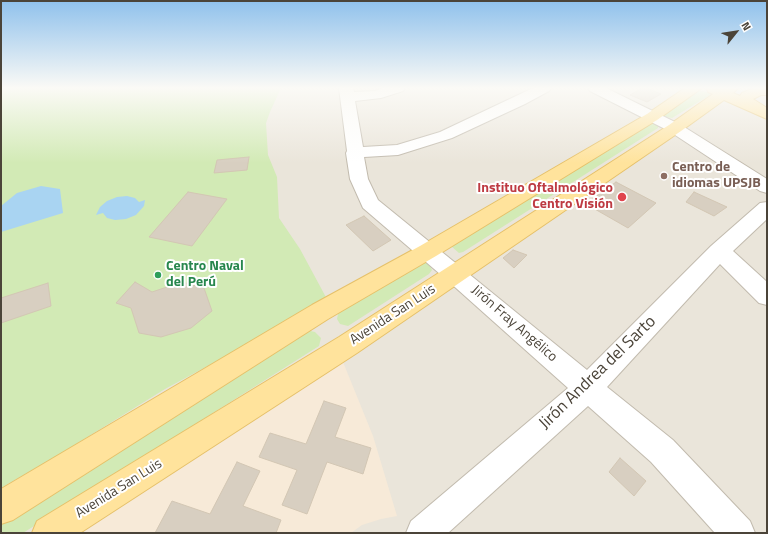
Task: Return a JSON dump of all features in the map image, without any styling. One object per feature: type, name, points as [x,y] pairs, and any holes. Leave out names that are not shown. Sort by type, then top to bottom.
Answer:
[{"type":"main road","points":[[1,508],[320,312],[428,251],[658,113]]},
{"type":"main road","name":"Avenida San Luis","points":[[49,533],[348,345],[676,128],[694,113]]},
{"type":"street","name":"Jirón Fray Angélico","points":[[349,113],[354,153],[359,179],[370,204],[428,251],[662,451],[738,533]]},
{"type":"street","points":[[354,153],[398,150],[446,135],[494,113]]},
{"type":"street","points":[[644,113],[676,128],[767,187]]},
{"type":"street","name":"Jirón Andrea del Sarto","points":[[423,533],[588,388],[712,258],[767,208]]},
{"type":"street","points":[[712,258],[729,272],[765,293]]},
{"type":"shaded area","points":[[1,113],[767,113],[767,533],[1,533]]},
{"type":"shaded area","points":[[341,357],[373,436],[397,516],[362,525],[351,533],[77,533]]},
{"type":"green space","name":"Centro Naval del Perú","points":[[1,113],[270,113],[266,123],[268,155],[277,177],[279,218],[300,249],[328,301],[165,389],[60,454],[1,488]]},
{"type":"green space","points":[[662,113],[680,113],[672,118],[662,116]]},
{"type":"green space","points":[[649,123],[654,123],[658,126],[658,128],[463,252],[459,253],[451,246]]},
{"type":"green space","points":[[423,262],[429,264],[432,270],[429,274],[348,326],[340,324],[337,319],[339,309]]},
{"type":"green space","points":[[306,330],[315,332],[321,338],[319,346],[23,533],[1,533],[1,517]]},
{"type":"water","points":[[41,186],[60,189],[63,213],[1,232],[1,206],[17,193]]},
{"type":"water","points":[[127,196],[135,198],[139,202],[145,200],[144,206],[136,215],[126,219],[115,220],[107,218],[103,213],[96,215],[100,207],[107,201],[117,197]]},
{"type":"building","points":[[249,157],[247,170],[214,173],[217,160]]},
{"type":"building","points":[[616,182],[656,203],[628,228],[586,204]]},
{"type":"building","points":[[188,192],[227,199],[192,246],[149,237]]},
{"type":"building","points":[[694,192],[727,207],[714,216],[686,202]]},
{"type":"building","points":[[364,216],[391,240],[373,251],[346,225]]},
{"type":"building","points":[[513,250],[527,255],[514,268],[503,258]]},
{"type":"building","points":[[135,282],[152,292],[182,282],[204,288],[212,311],[191,328],[161,337],[139,333],[131,308],[116,303]]},
{"type":"building","points":[[48,283],[51,306],[1,323],[1,298]]},
{"type":"building","points":[[324,401],[346,408],[335,437],[371,448],[363,474],[327,462],[307,514],[282,505],[297,470],[259,457],[270,433],[306,444]]},
{"type":"building","points":[[620,458],[646,481],[634,496],[609,472]]},
{"type":"building","points":[[237,462],[260,471],[243,506],[281,520],[276,533],[155,533],[172,501],[210,514]]},
{"type":"place","name":"Centro de idiomas UPSJB","points":[[664,176]]},
{"type":"place","name":"Instituo Oftalmológico Centro Visión","points":[[622,197]]},
{"type":"place","name":"Centro Naval del Perú","points":[[158,275]]}]
